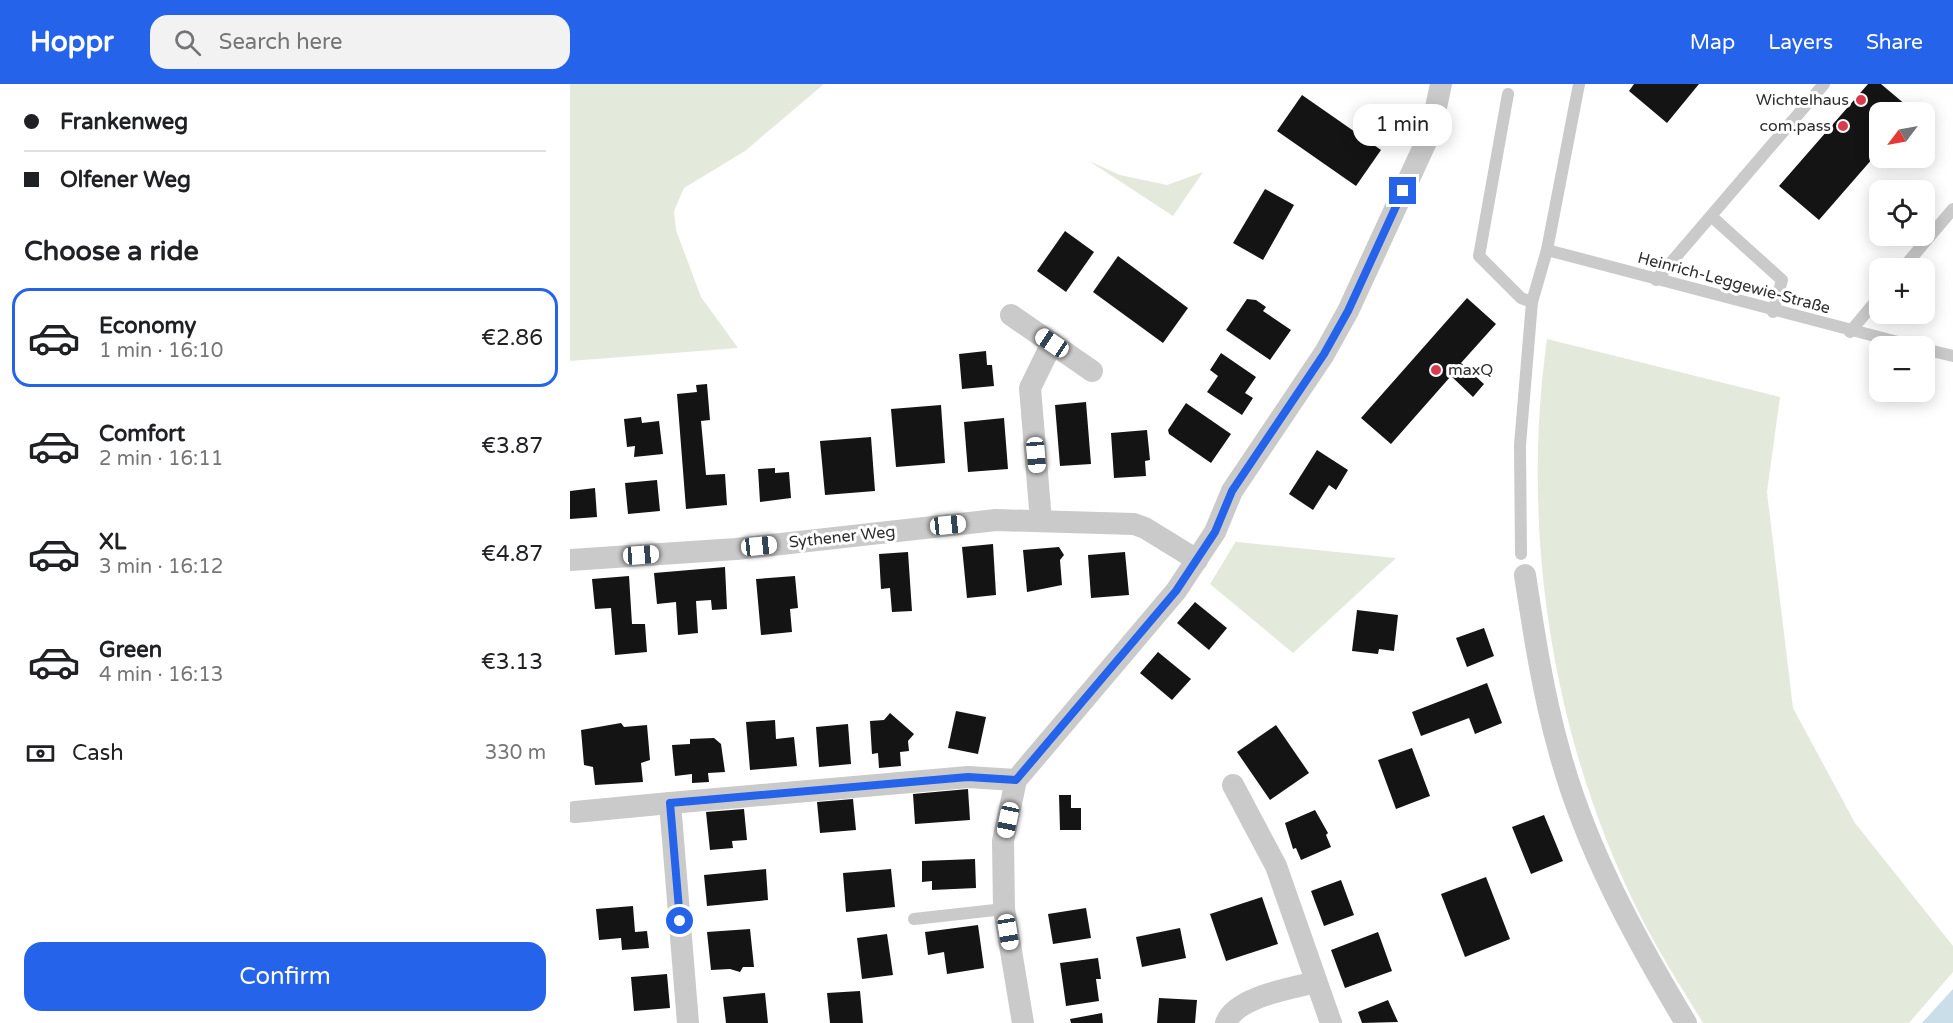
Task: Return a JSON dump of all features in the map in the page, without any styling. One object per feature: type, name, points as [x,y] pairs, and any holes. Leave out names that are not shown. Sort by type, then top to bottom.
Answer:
[{"type":"street","points":[[1023,1023],[1004,909],[1003,841],[1016,780],[1176,591],[1215,532],[1232,491],[1324,354],[1348,311],[1431,131],[1441,84]]},
{"type":"street","points":[[1011,315],[1092,370]]},
{"type":"street","points":[[1041,521],[1030,388],[1052,343]]},
{"type":"street","name":"Sythener Weg","points":[[570,560],[736,549],[996,520],[1134,524],[1197,560]]},
{"type":"street","points":[[1523,565],[1539,665],[1559,752],[1570,783],[1596,855],[1647,958],[1686,1023]]},
{"type":"street","points":[[575,813],[968,777],[1016,780]]},
{"type":"street","points":[[1233,785],[1276,866],[1331,1023]]},
{"type":"street","points":[[670,803],[688,1023]]},
{"type":"street","points":[[1226,1023],[1228,1016],[1254,999],[1316,982]]},
{"type":"lane","points":[[1523,565],[1520,445],[1532,302],[1547,250],[1579,84]]},
{"type":"lane","points":[[1656,280],[1824,84]]},
{"type":"lane","points":[[1508,94],[1479,256],[1521,298],[1532,302]]},
{"type":"lane","points":[[1911,258],[1953,209]]},
{"type":"lane","points":[[1711,216],[1782,280],[1773,312]]},
{"type":"lane","name":"Heinrich-Leggewie-Straße","points":[[1547,250],[1869,336]]},
{"type":"lane","points":[[1850,332],[1869,309]]},
{"type":"lane","points":[[1935,352],[1953,356]]},
{"type":"lane","points":[[914,919],[1004,909]]},
{"type":"green space","points":[[570,84],[824,84],[745,151],[684,188],[674,211],[676,230],[701,297],[738,348],[570,361]]},
{"type":"green space","points":[[1089,161],[1120,175],[1167,185],[1203,172],[1173,216]]},
{"type":"green space","points":[[1547,339],[1780,397],[1767,492],[1793,708],[1855,823],[1953,946],[1953,972],[1909,1023],[1703,1023],[1646,927],[1609,846],[1584,777],[1565,706],[1550,633],[1541,559],[1538,485],[1540,412]]},
{"type":"green space","points":[[1236,541],[1396,558],[1293,653],[1210,584]]},
{"type":"water","points":[[1953,989],[1953,1023],[1922,1023]]},
{"type":"building","points":[[1634,84],[1699,84],[1667,123],[1629,91]]},
{"type":"building","points":[[1868,84],[1881,84],[1902,102],[1869,102],[1869,163],[1819,220],[1779,186]]},
{"type":"building","points":[[1302,95],[1381,150],[1356,186],[1277,131]]},
{"type":"building","points":[[1265,189],[1294,205],[1263,260],[1233,243]]},
{"type":"building","points":[[1065,231],[1094,252],[1066,292],[1037,271]]},
{"type":"building","points":[[1118,256],[1188,308],[1163,343],[1093,292]]},
{"type":"building","name":"maxQ","points":[[1467,298],[1496,324],[1461,363],[1484,384],[1473,397],[1451,376],[1391,444],[1361,418]]},
{"type":"building","points":[[1247,299],[1256,300],[1266,307],[1263,311],[1291,330],[1270,360],[1226,330]]},
{"type":"building","points":[[986,351],[987,365],[992,365],[994,386],[962,389],[959,354]]},
{"type":"building","points":[[1221,353],[1256,377],[1245,393],[1253,398],[1242,415],[1207,392],[1218,376],[1210,370]]},
{"type":"building","points":[[707,384],[710,420],[701,421],[706,475],[725,474],[727,505],[686,509],[677,394],[697,392],[696,385]]},
{"type":"building","points":[[1086,402],[1091,464],[1060,466],[1055,405]]},
{"type":"building","points":[[1186,403],[1231,434],[1211,463],[1169,434],[1168,430]]},
{"type":"building","points":[[941,405],[945,463],[896,467],[891,409]]},
{"type":"building","points":[[641,417],[642,423],[659,421],[663,454],[634,457],[635,446],[627,447],[624,419]]},
{"type":"building","points":[[1004,418],[1008,469],[968,472],[964,422]]},
{"type":"building","points":[[1147,430],[1150,460],[1145,461],[1146,476],[1114,478],[1111,433]]},
{"type":"building","points":[[871,437],[875,491],[825,495],[820,441]]},
{"type":"building","points":[[1317,450],[1348,470],[1336,490],[1329,485],[1313,510],[1289,494]]},
{"type":"building","points":[[775,468],[775,473],[789,472],[791,498],[760,502],[758,469]]},
{"type":"building","points":[[657,480],[660,511],[628,514],[625,483]]},
{"type":"building","points":[[595,488],[597,517],[570,519],[570,491]]},
{"type":"building","points":[[993,544],[996,595],[967,598],[962,547]]},
{"type":"building","points":[[1059,547],[1064,555],[1060,560],[1062,585],[1027,592],[1023,550]]},
{"type":"building","points":[[908,552],[912,611],[892,612],[890,588],[881,589],[879,554]]},
{"type":"building","points":[[1125,552],[1129,595],[1091,598],[1088,555]]},
{"type":"building","points":[[725,567],[727,609],[712,610],[711,600],[696,601],[698,633],[678,635],[676,602],[657,604],[654,573]]},
{"type":"building","points":[[629,576],[632,624],[645,624],[647,652],[615,655],[611,608],[595,609],[592,579]]},
{"type":"building","points":[[795,576],[798,608],[790,609],[792,632],[761,635],[756,579]]},
{"type":"building","points":[[1195,602],[1227,628],[1209,650],[1177,623]]},
{"type":"building","points":[[1357,610],[1398,615],[1394,651],[1379,649],[1378,654],[1352,651]]},
{"type":"building","points":[[1484,628],[1494,656],[1467,667],[1456,638]]},
{"type":"building","points":[[1158,652],[1191,679],[1172,700],[1140,673]]},
{"type":"building","points":[[1487,683],[1502,723],[1475,734],[1469,718],[1421,736],[1412,712]]},
{"type":"building","points":[[956,711],[986,717],[978,754],[948,748]]},
{"type":"building","points":[[890,713],[914,734],[908,741],[909,751],[900,752],[901,766],[879,768],[878,753],[872,754],[870,721],[884,720]]},
{"type":"building","points":[[775,720],[776,739],[794,737],[797,766],[750,770],[746,722]]},
{"type":"building","points":[[621,723],[624,727],[647,725],[650,760],[641,763],[643,782],[595,785],[593,767],[584,765],[581,730]]},
{"type":"building","points":[[848,724],[851,764],[819,767],[816,727]]},
{"type":"building","points":[[1276,725],[1309,773],[1270,800],[1237,752]]},
{"type":"building","points":[[714,738],[721,744],[725,772],[708,773],[709,782],[692,783],[692,774],[675,776],[672,745],[690,744],[690,739]]},
{"type":"building","points":[[1412,748],[1430,796],[1396,809],[1378,760]]},
{"type":"building","points":[[968,789],[970,820],[915,824],[913,794]]},
{"type":"building","points":[[1059,795],[1071,795],[1071,808],[1081,808],[1081,830],[1060,830]]},
{"type":"building","points":[[853,799],[856,830],[820,833],[817,802]]},
{"type":"building","points":[[744,809],[747,840],[732,841],[733,848],[710,850],[706,812]]},
{"type":"building","points":[[1315,810],[1328,833],[1326,835],[1331,847],[1301,860],[1296,848],[1293,849],[1285,823]]},
{"type":"building","points":[[1544,815],[1563,861],[1531,874],[1512,827]]},
{"type":"building","points":[[975,859],[976,888],[932,890],[932,881],[922,882],[922,861]]},
{"type":"building","points":[[766,869],[768,900],[707,906],[704,875]]},
{"type":"building","points":[[891,869],[895,907],[846,912],[843,873]]},
{"type":"building","points":[[1486,877],[1510,939],[1465,957],[1441,894]]},
{"type":"building","points":[[1341,880],[1354,915],[1324,926],[1311,891]]},
{"type":"building","points":[[1262,897],[1278,944],[1226,961],[1210,914]]},
{"type":"building","points":[[633,906],[635,932],[647,931],[649,948],[622,950],[621,938],[599,940],[596,909]]},
{"type":"building","points":[[1086,908],[1091,938],[1053,944],[1048,914]]},
{"type":"building","points":[[978,925],[984,968],[947,974],[944,952],[928,955],[925,932]]},
{"type":"building","points":[[1180,928],[1186,958],[1142,967],[1136,937]]},
{"type":"building","points":[[750,929],[754,967],[743,967],[740,972],[730,969],[711,970],[707,932]]},
{"type":"building","points":[[1378,932],[1392,971],[1345,988],[1331,950]]},
{"type":"building","points":[[887,934],[893,975],[862,979],[857,938]]},
{"type":"building","points":[[1098,958],[1101,979],[1096,979],[1099,1001],[1066,1006],[1060,963]]},
{"type":"building","points":[[667,974],[670,1008],[634,1011],[631,977]]},
{"type":"building","points":[[860,991],[863,1023],[830,1023],[827,993]]},
{"type":"building","points":[[765,993],[768,1023],[726,1023],[723,997]]},
{"type":"building","points":[[1159,998],[1197,1000],[1195,1023],[1157,1023]]},
{"type":"building","points":[[1388,1000],[1398,1022],[1362,1023],[1358,1012]]},
{"type":"building","points":[[1102,1013],[1103,1023],[1071,1023],[1070,1019]]},
{"type":"place","name":"Wichtelhaus","points":[[1861,100]]},
{"type":"place","name":"com.pass","points":[[1843,126]]},
{"type":"place","name":"maxQ","points":[[1436,370]]},
{"type":"route","points":[[680,921],[670,803],[968,777],[1016,780],[1082,699],[1176,591],[1197,560],[1221,521],[1232,491],[1324,354],[1348,311],[1403,191]]}]
